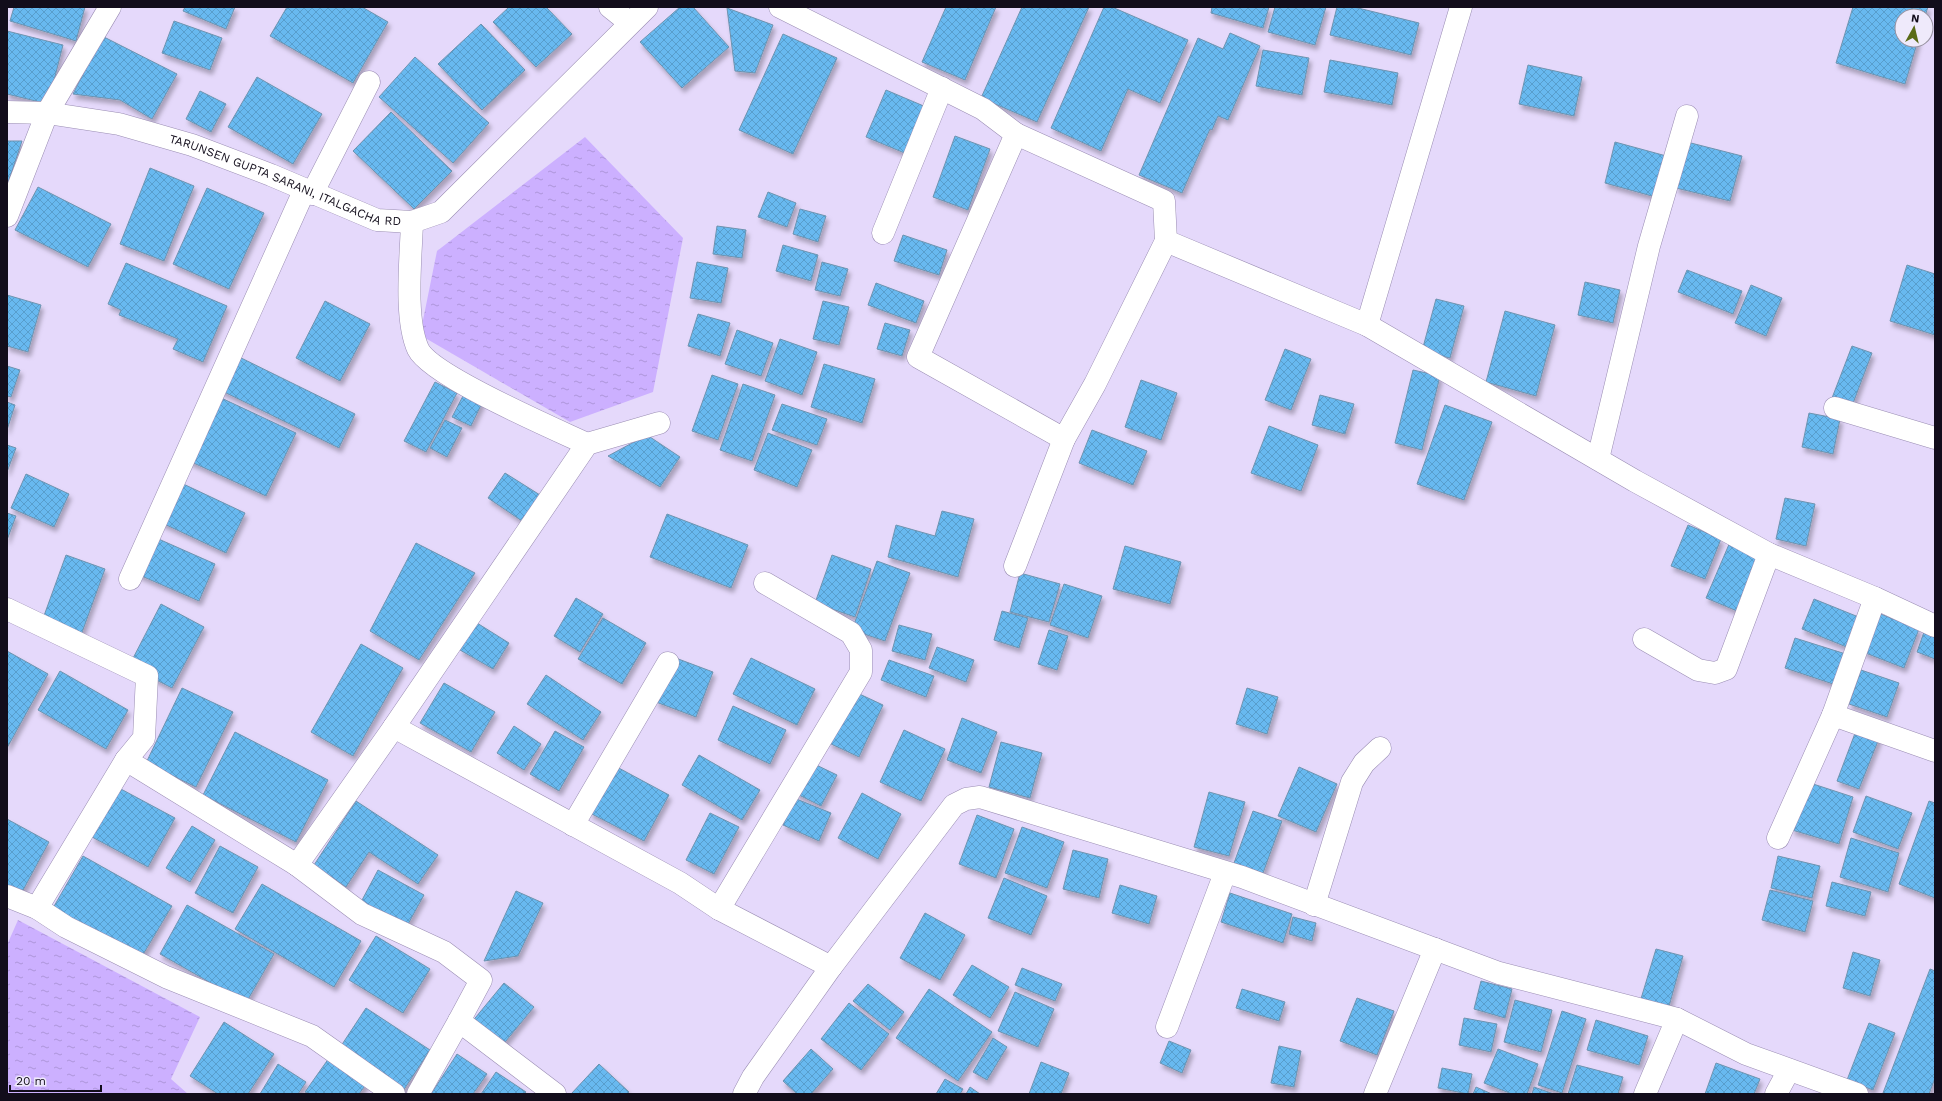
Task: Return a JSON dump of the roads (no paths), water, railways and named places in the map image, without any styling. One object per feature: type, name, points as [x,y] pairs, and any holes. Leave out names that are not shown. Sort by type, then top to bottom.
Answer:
[{"type":"street","points":[[7,216],[46,113],[110,7]]},
{"type":"street","points":[[610,7],[630,23]]},
{"type":"street","name":"TARUNSEN GUPTA SARANI, ITALGACHA RD","points":[[7,112],[46,113],[119,124],[192,145],[271,175],[377,220],[412,222],[441,212],[647,7]]},
{"type":"street","points":[[780,7],[983,109],[1016,134],[1164,201],[1166,241],[1095,384],[1064,439],[1015,566]]},
{"type":"street","points":[[1367,325],[1461,7]]},
{"type":"street","points":[[130,579],[308,192],[369,82]]},
{"type":"street","points":[[883,233],[942,88]]},
{"type":"street","points":[[1598,459],[1649,246],[1686,116]]},
{"type":"street","points":[[1016,134],[918,357],[1064,439]]},
{"type":"street","points":[[412,222],[410,300],[413,329],[419,350],[431,363],[474,391],[587,444]]},
{"type":"street","points":[[1166,241],[1367,325],[1598,459],[1769,554],[1875,598],[1935,626]]},
{"type":"street","points":[[1834,408],[1935,438]]},
{"type":"street","points":[[297,865],[394,727],[587,444],[659,423]]},
{"type":"street","points":[[1644,639],[1698,670],[1715,673],[1726,669],[1769,554]]},
{"type":"street","points":[[718,909],[861,672],[861,650],[851,633],[765,583]]},
{"type":"street","points":[[1778,838],[1833,715],[1875,598]]},
{"type":"street","points":[[7,609],[147,676],[144,738],[126,760],[37,908]]},
{"type":"street","points":[[573,825],[668,663]]},
{"type":"street","points":[[1833,715],[1935,751]]},
{"type":"street","points":[[394,727],[680,883],[718,909],[831,967]]},
{"type":"street","points":[[1314,904],[1352,782],[1364,763],[1380,748]]},
{"type":"street","points":[[126,760],[297,865],[362,914],[444,952],[481,980],[418,1094]]},
{"type":"street","points":[[744,1094],[753,1077],[831,967],[954,805],[966,799],[980,797],[1225,873],[1314,904],[1499,973],[1678,1019],[1746,1054],[1857,1094]]},
{"type":"street","points":[[1167,1027],[1225,873]]},
{"type":"street","points":[[7,896],[37,908],[66,927],[166,977],[312,1036],[394,1094]]},
{"type":"street","points":[[1375,1094],[1435,949]]},
{"type":"street","points":[[1645,1094],[1678,1019]]},
{"type":"street","points":[[459,1021],[555,1094]]},
{"type":"street","points":[[1776,1094],[1789,1070]]},
{"type":"water","points":[[585,137],[683,238],[653,392],[570,422],[420,335],[437,251]]},
{"type":"water","points":[[18,920],[200,1017],[171,1079],[188,1094],[7,1094],[7,945]]}]
